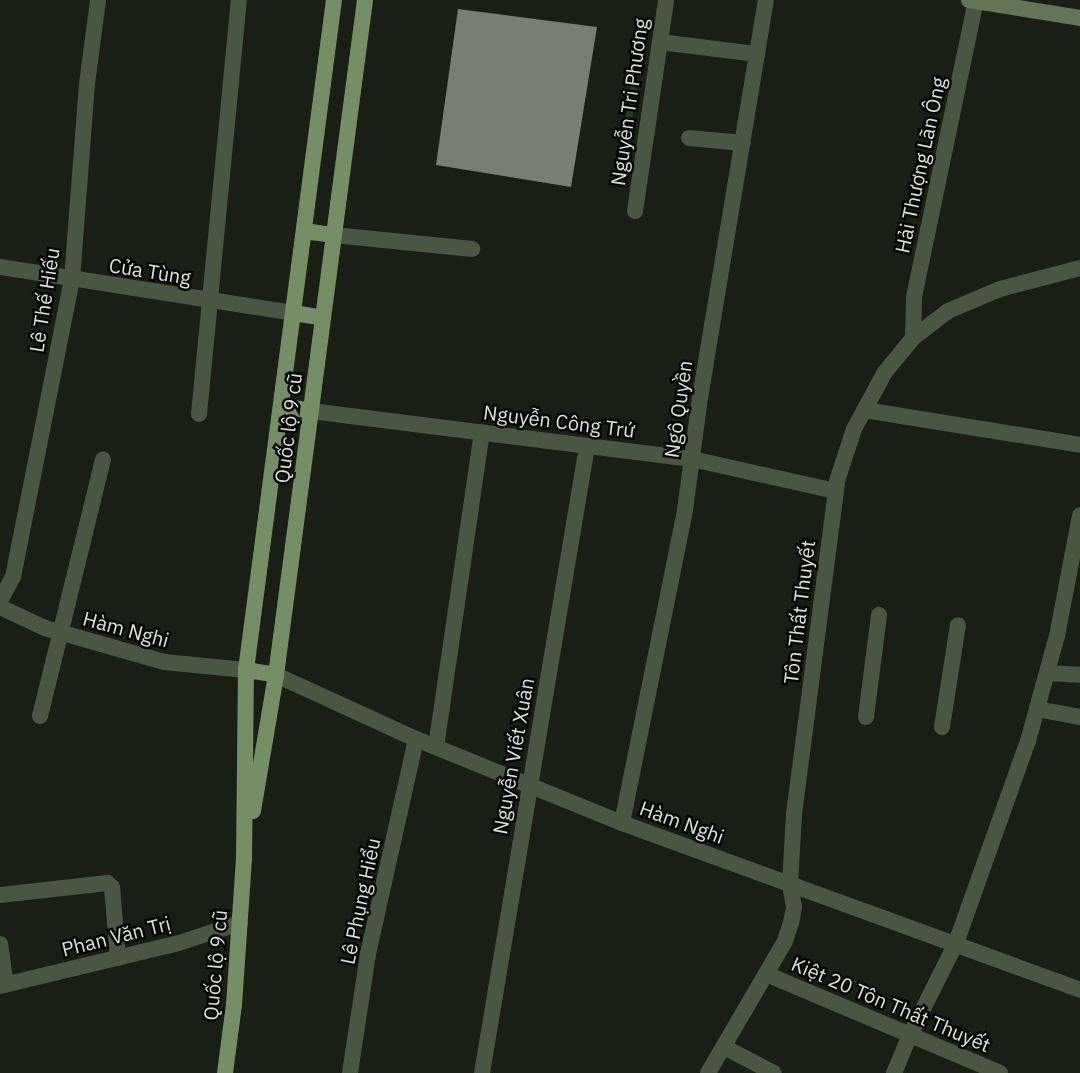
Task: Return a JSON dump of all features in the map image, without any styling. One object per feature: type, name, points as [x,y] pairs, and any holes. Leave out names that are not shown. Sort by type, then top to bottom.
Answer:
[{"type":"main road","name":"Quốc lộ 9 cũ","points":[[225,1073],[234,1005],[244,859],[246,670],[334,0]]},
{"type":"main road","name":"Quốc lộ 9 cũ","points":[[244,859],[276,675],[365,0]]},
{"type":"main road","points":[[973,0],[1080,18]]},
{"type":"main road","points":[[304,231],[334,235]]},
{"type":"main road","points":[[293,313],[323,318]]},
{"type":"main road","points":[[281,406],[311,411]]},
{"type":"main road","points":[[246,670],[276,675]]},
{"type":"street","name":"Lê Thế Hiếu","points":[[0,601],[13,577],[72,279],[87,84],[98,0]]},
{"type":"street","points":[[199,414],[239,0]]},
{"type":"street","name":"Nguyễn Tri Phương","points":[[634,211],[666,0]]},
{"type":"street","name":"Ngô Quyền","points":[[622,823],[685,510],[766,0]]},
{"type":"street","name":"Hải Thượng Lãn Ông","points":[[914,338],[914,297],[973,0]]},
{"type":"street","points":[[660,42],[757,54]]},
{"type":"street","points":[[689,138],[742,143]]},
{"type":"street","points":[[334,235],[472,249]]},
{"type":"street","name":"Cửa Tùng","points":[[0,267],[209,302],[293,313]]},
{"type":"street","name":"Tôn Thất Thuyết","points":[[708,1073],[785,941],[791,923],[794,907],[790,884],[794,814],[835,491],[854,429],[885,372],[914,338],[948,310],[1000,289],[1080,268]]},
{"type":"street","points":[[865,410],[1080,445]]},
{"type":"street","name":"Nguyễn Công Trứ","points":[[311,411],[692,459],[835,491]]},
{"type":"street","points":[[436,747],[482,432]]},
{"type":"street","name":"Nguyễn Viết Xuân","points":[[482,1073],[587,446]]},
{"type":"street","points":[[40,716],[103,460]]},
{"type":"street","points":[[894,1073],[910,1035],[956,944],[1037,709],[1062,617],[1080,515]]},
{"type":"street","name":"Hàm Nghi","points":[[0,608],[61,633],[165,662],[246,670]]},
{"type":"street","points":[[866,717],[879,615]]},
{"type":"street","points":[[942,727],[958,625]]},
{"type":"street","points":[[1047,673],[1080,675]]},
{"type":"street","name":"Hàm Nghi","points":[[276,675],[416,739],[622,823],[1080,990]]},
{"type":"street","points":[[1037,709],[1080,717]]},
{"type":"street","name":"Lê Phụng Hiểu","points":[[350,1073],[368,954],[416,739]]},
{"type":"street","points":[[0,895],[107,883],[112,887],[118,958]]},
{"type":"street","name":"Phan Văn Trị","points":[[3,985],[179,943],[240,923]]},
{"type":"street","points":[[0,944],[3,985]]},
{"type":"street","name":"Kiệt 20 Tôn Thất Thuyết","points":[[766,974],[1000,1073]]},
{"type":"street","points":[[724,1047],[774,1073]]},
{"type":"green space","points":[[631,82],[638,83],[623,177],[620,176],[622,139]]},
{"type":"building","points":[[458,9],[597,27],[571,187],[436,165]]}]
